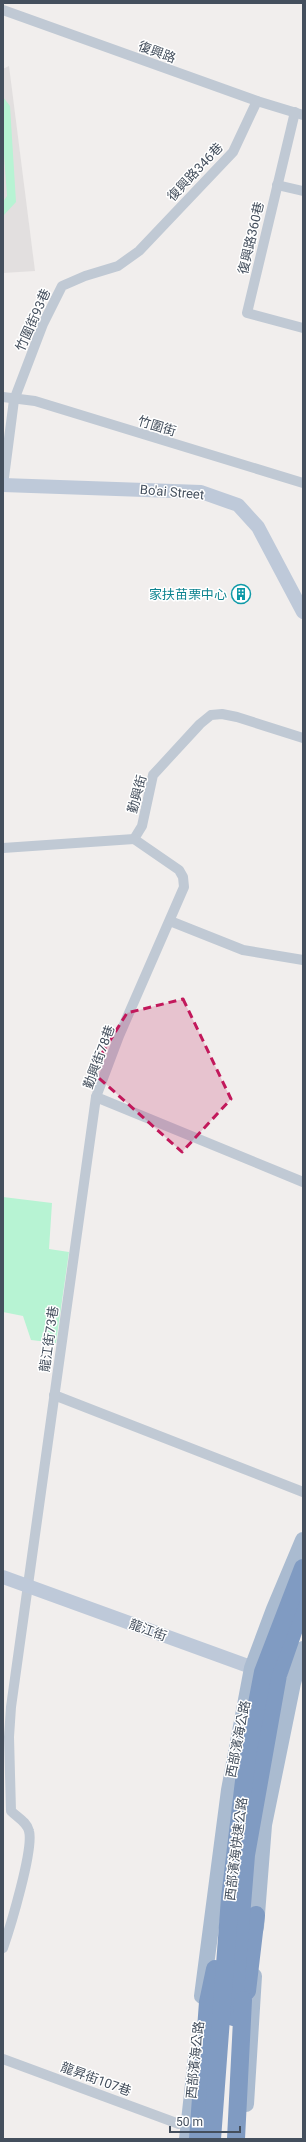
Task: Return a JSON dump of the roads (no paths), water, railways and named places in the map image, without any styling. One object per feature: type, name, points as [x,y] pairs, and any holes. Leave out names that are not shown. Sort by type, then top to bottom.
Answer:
[{"type":"highway","name":"西部濱海快速公路","points":[[278,1677],[303,1568]]},
{"type":"highway","name":"西部濱海快速公路","points":[[224,2139],[243,1907],[247,1756],[278,1677],[303,1603]]},
{"type":"highway","name":"西部濱海快速公路","points":[[212,2139],[243,1907]]},
{"type":"highway","points":[[236,2139],[242,2029],[243,1907]]},
{"type":"highway","points":[[198,2139],[208,2002],[243,1907]]},
{"type":"main road","name":"西部濱海公路","points":[[245,2139],[243,1907],[264,1825],[278,1677],[274,1609],[303,1540]]},
{"type":"main road","name":"西部濱海公路","points":[[187,2139],[211,1916],[229,1790],[278,1677],[303,1649]]},
{"type":"street","name":"復興路","points":[[3,10],[257,101],[299,114]]},
{"type":"street","name":"復興路346巷","points":[[139,251],[233,152],[257,101]]},
{"type":"street","name":"復興路360巷","points":[[299,114],[277,185],[247,313],[303,328]]},
{"type":"street","points":[[277,185],[303,192]]},
{"type":"street","name":"竹圍街93巷","points":[[3,485],[14,400],[43,324],[62,286],[84,276],[118,266],[139,251]]},
{"type":"street","name":"竹圍街","points":[[3,398],[35,401],[303,483]]},
{"type":"street","name":"Bo'ai Street","points":[[3,485],[201,492],[238,505],[258,527],[303,612]]},
{"type":"street","name":"勤興街","points":[[134,839],[142,826],[153,775],[200,724],[211,715],[222,714],[303,738]]},
{"type":"street","points":[[3,848],[134,839]]},
{"type":"street","name":"勤興街78巷","points":[[134,839],[179,870],[183,877],[184,887],[170,922],[118,1036],[96,1097],[303,1182]]},
{"type":"street","points":[[170,922],[243,950],[303,960]]},
{"type":"street","name":"龍江街73巷","points":[[3,1948],[30,1848],[29,1831],[24,1822],[11,1811],[9,1737],[54,1396],[96,1097]]},
{"type":"street","points":[[54,1396],[303,1492]]},
{"type":"street","name":"龍江街","points":[[3,1577],[278,1677]]},
{"type":"street","name":"龍昇街107巷","points":[[3,2059],[179,2124]]},
{"type":"place","name":"家扶苗栗中心","points":[[241,594]]}]
